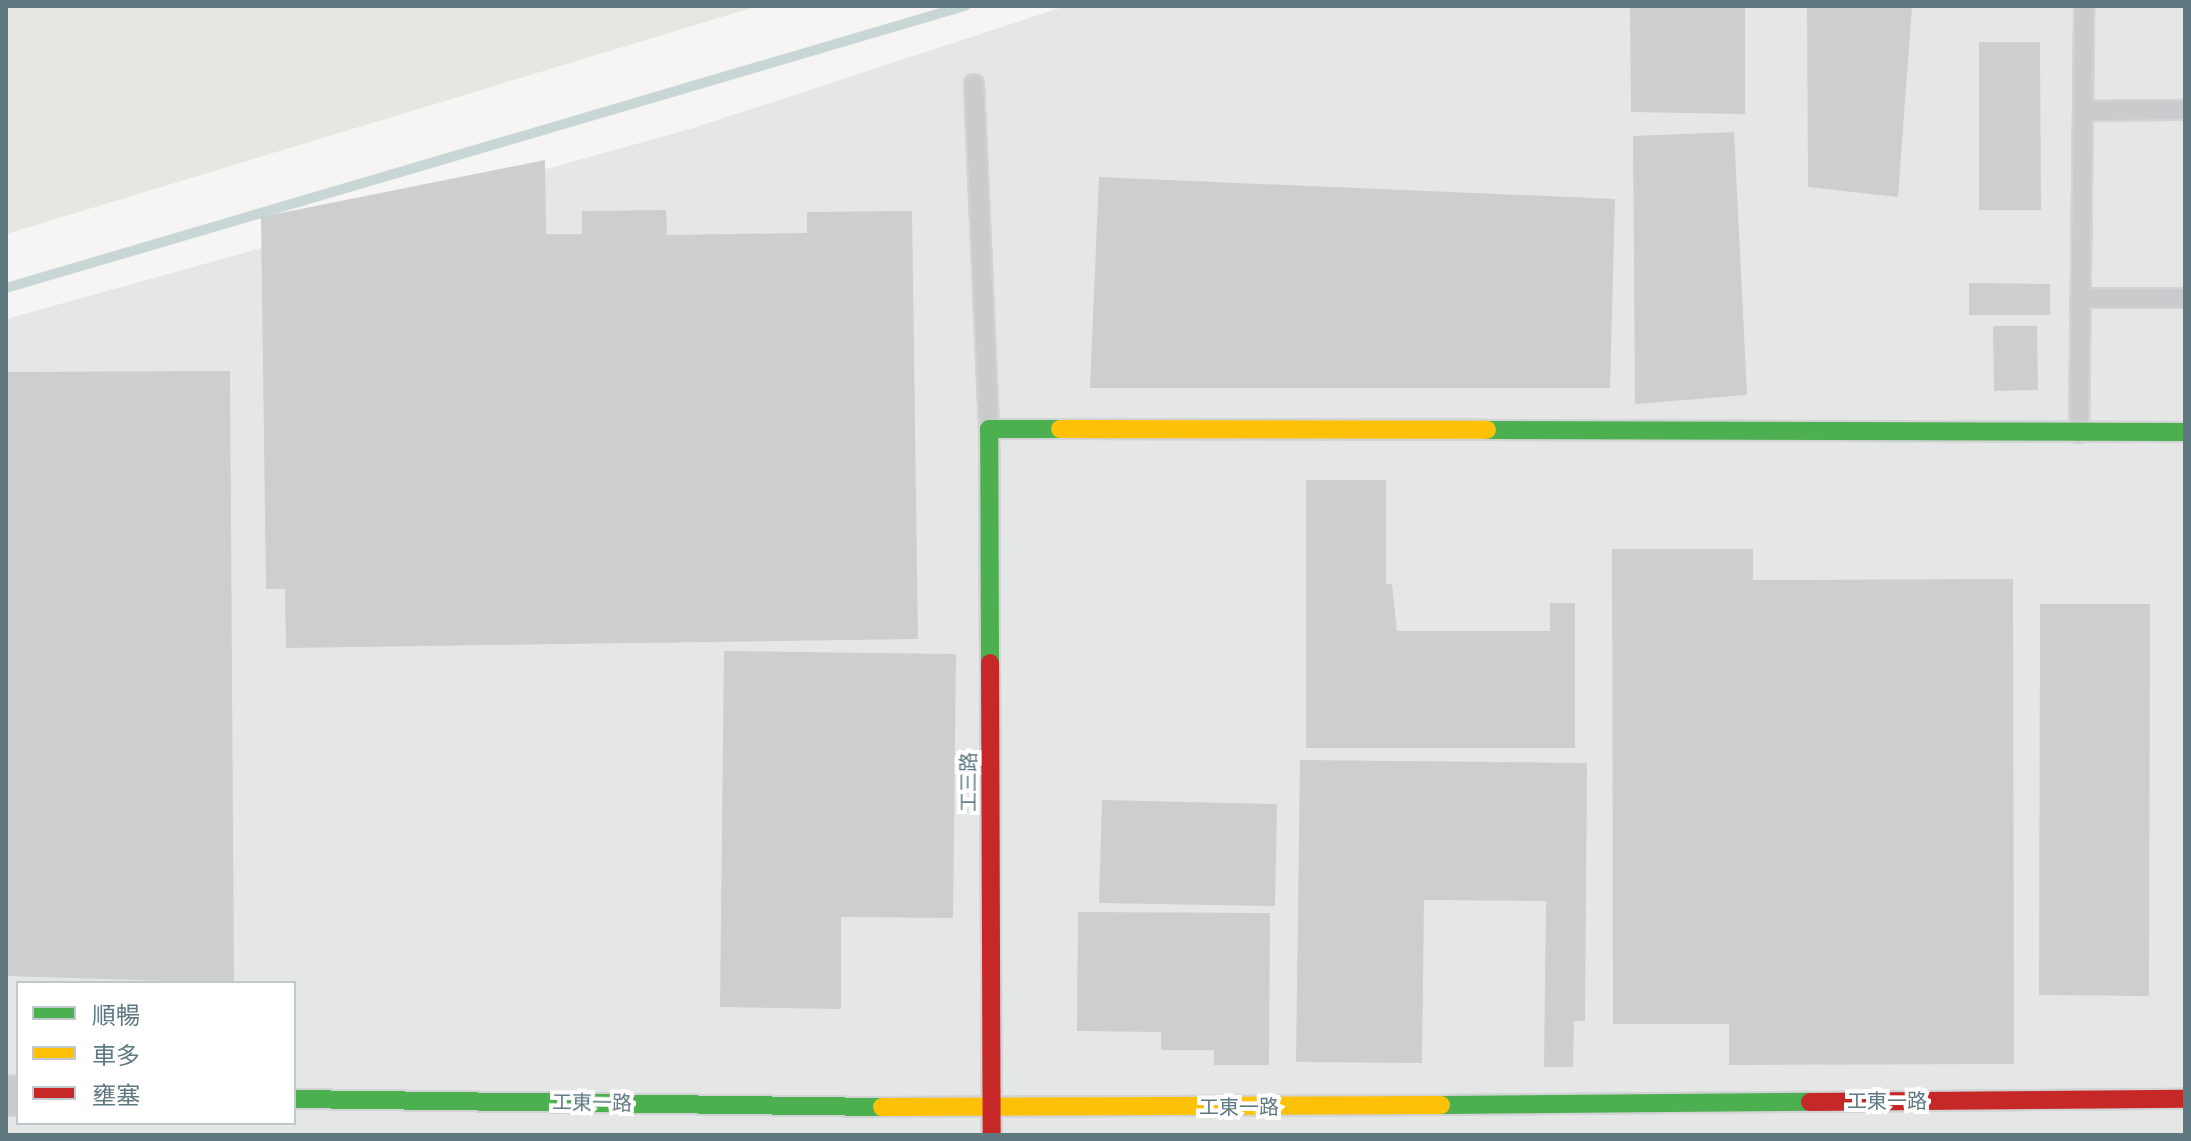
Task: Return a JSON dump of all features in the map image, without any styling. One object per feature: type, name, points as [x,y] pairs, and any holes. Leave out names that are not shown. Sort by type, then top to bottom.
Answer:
[{"type":"street","points":[[989,429],[2185,432]]},
{"type":"street","name":"工三路","points":[[989,429],[992,1135]]},
{"type":"street","name":"工東一路","points":[[296,1099],[992,1109],[2185,1099]]},
{"type":"lane","points":[[2079,433],[2084,298],[2084,6]]},
{"type":"lane","points":[[974,84],[989,429]]},
{"type":"lane","points":[[2084,111],[2185,110]]},
{"type":"lane","points":[[2084,298],[2185,298]]},
{"type":"shaded area","points":[[6,6],[758,6],[6,234]]},
{"type":"shaded area","points":[[1066,6],[2185,6],[2185,1135],[6,1135],[6,319],[690,129]]},
{"type":"building","points":[[1630,6],[1745,6],[1745,114],[1631,112]]},
{"type":"building","points":[[1807,6],[1912,6],[1898,197],[1808,187]]},
{"type":"building","points":[[1979,42],[2040,42],[2041,210],[1979,210]]},
{"type":"building","points":[[1734,132],[1747,395],[1635,404],[1633,136]]},
{"type":"building","points":[[545,160],[546,234],[582,234],[582,211],[666,210],[667,235],[807,233],[807,212],[912,211],[918,639],[286,648],[285,589],[266,589],[261,217]]},
{"type":"building","points":[[1099,177],[1615,199],[1610,388],[1090,388]]},
{"type":"building","points":[[1969,283],[2050,284],[2050,315],[1969,315]]},
{"type":"building","points":[[1993,326],[2037,326],[2038,390],[1994,391]]},
{"type":"building","points":[[230,371],[234,981],[6,976],[6,372]]},
{"type":"building","points":[[1306,480],[1386,480],[1386,584],[1392,584],[1397,631],[1550,631],[1550,603],[1575,603],[1575,748],[1306,748]]},
{"type":"building","points":[[1612,549],[1753,549],[1753,580],[2013,579],[2014,1064],[1729,1065],[1729,1024],[1613,1024]]},
{"type":"building","points":[[2040,604],[2150,604],[2149,996],[2039,995]]},
{"type":"building","points":[[724,651],[956,654],[953,918],[841,917],[841,1009],[720,1007]]},
{"type":"building","points":[[1300,760],[1587,763],[1585,1021],[1574,1021],[1573,1067],[1544,1067],[1546,901],[1424,900],[1422,1063],[1296,1062]]},
{"type":"building","points":[[1102,800],[1277,804],[1275,906],[1099,903]]},
{"type":"building","points":[[1078,912],[1270,913],[1269,1065],[1214,1065],[1214,1050],[1161,1050],[1161,1032],[1077,1031]]},
{"type":"waterway","points":[[6,288],[965,6]]},
{"type":"traffic: fast","points":[[990,663],[989,429],[1060,429]]},
{"type":"traffic: fast","points":[[1487,430],[2185,432]]},
{"type":"traffic: fast","points":[[296,1099],[882,1107]]},
{"type":"traffic: fast","points":[[1441,1105],[1810,1102]]},
{"type":"traffic: slow","points":[[1060,429],[1487,430]]},
{"type":"traffic: slow","points":[[882,1107],[1441,1105]]},
{"type":"traffic: jam","points":[[990,663],[992,1135]]},
{"type":"traffic: jam","points":[[1810,1102],[2185,1099]]}]
